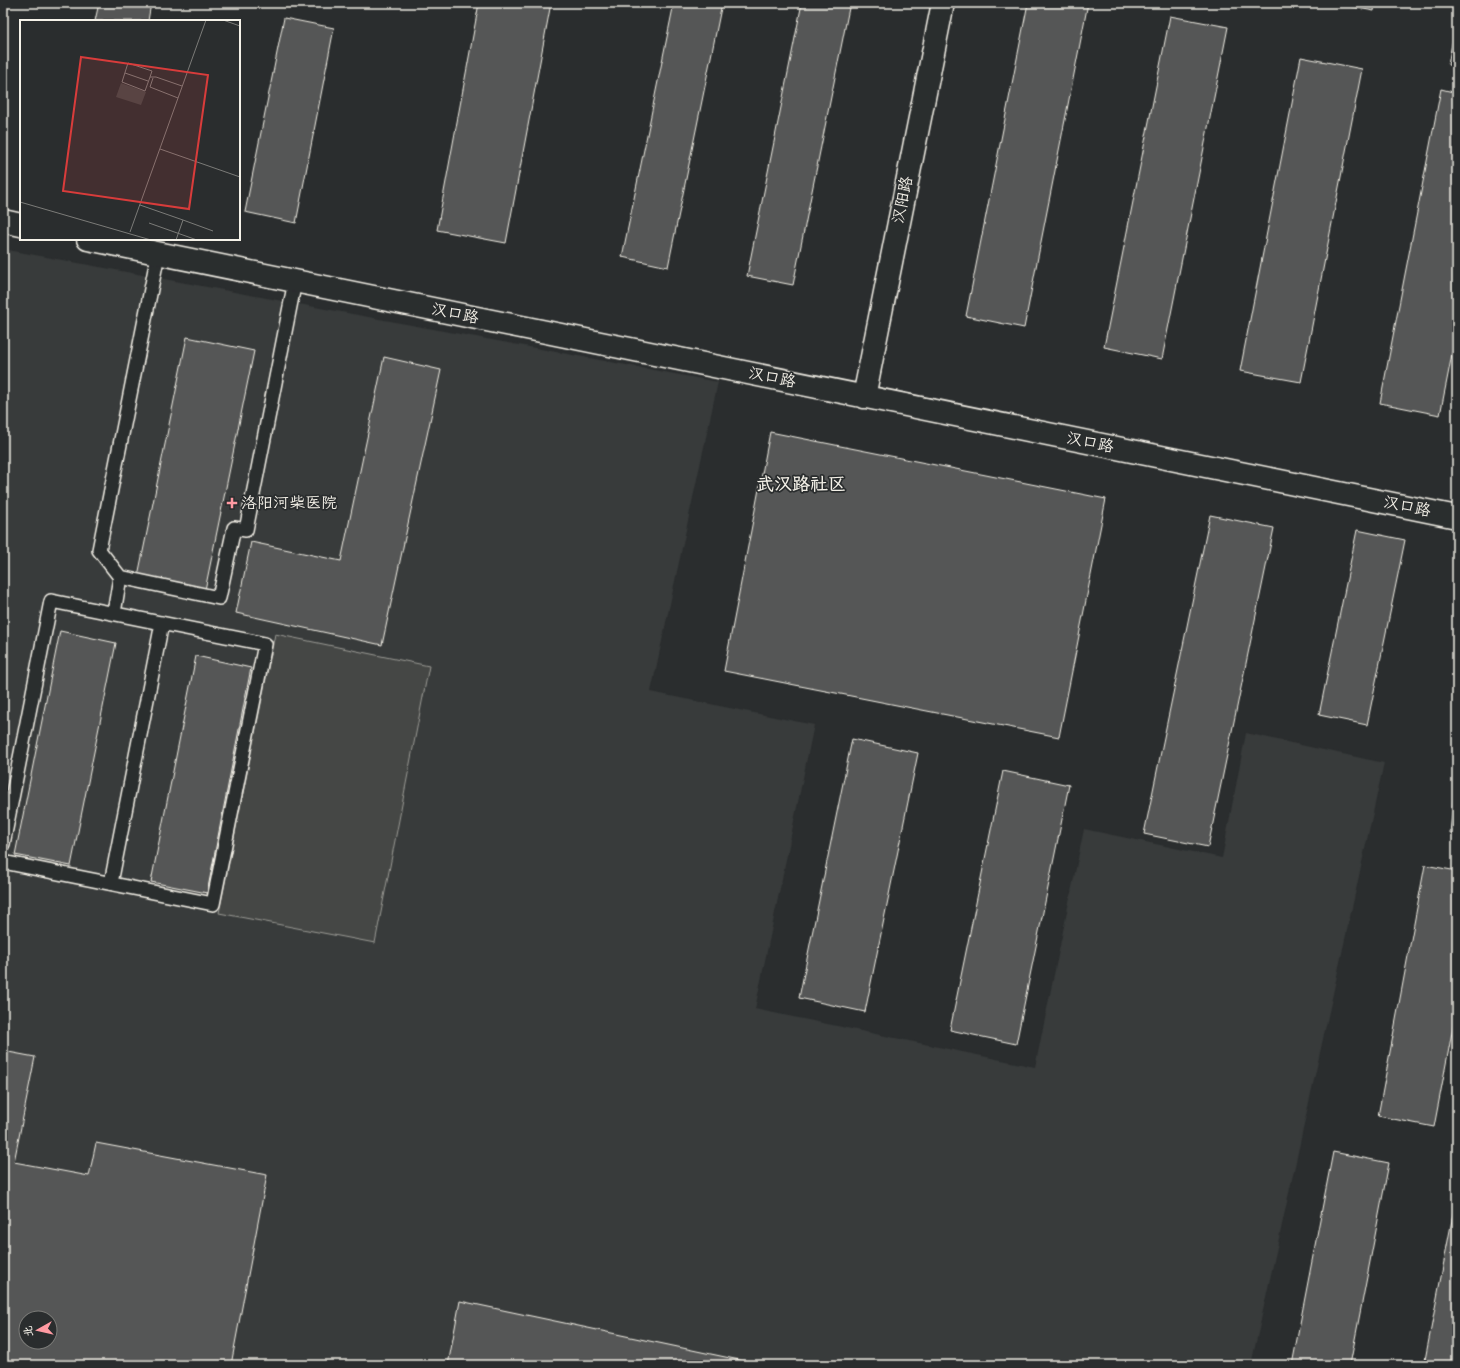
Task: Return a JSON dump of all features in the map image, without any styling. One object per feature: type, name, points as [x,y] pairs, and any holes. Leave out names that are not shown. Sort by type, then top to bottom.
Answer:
[{"type":"street","name":"汉阳路","points":[[864,397],[943,3]]},
{"type":"street","points":[[3,221],[20,225]]},
{"type":"street","name":"汉口路","points":[[93,240],[1457,517]]},
{"type":"lane","points":[[158,254],[99,550],[120,577],[219,598],[234,528],[246,530],[295,282]]},
{"type":"lane","points":[[114,613],[120,577]]},
{"type":"lane","points":[[3,844],[51,601],[266,644],[213,904],[3,862]]},
{"type":"lane","points":[[111,883],[162,623]]},
{"type":"shaded area","points":[[3,249],[718,382],[651,692],[814,725],[755,1009],[1035,1067],[1084,829],[1222,858],[1246,733],[1384,763],[1251,1365],[3,1365]]},
{"type":"shaded area","points":[[275,634],[429,666],[375,943],[219,913]]},
{"type":"building","points":[[99,3],[151,3],[148,20],[95,20]]},
{"type":"building","points":[[479,3],[551,3],[506,243],[437,230]]},
{"type":"building","points":[[674,3],[722,3],[668,267],[622,257]]},
{"type":"building","points":[[802,3],[850,3],[793,285],[747,276]]},
{"type":"building","points":[[1028,3],[1088,3],[1024,328],[966,316]]},
{"type":"building","points":[[1332,3],[1375,3],[1374,11]]},
{"type":"building","points":[[1170,16],[1228,27],[1162,359],[1104,347]]},
{"type":"building","points":[[1457,17],[1457,67],[1448,65]]},
{"type":"building","points":[[284,18],[334,28],[296,223],[245,212]]},
{"type":"building","points":[[1301,57],[1362,69],[1301,382],[1240,371]]},
{"type":"building","points":[[1441,89],[1457,93],[1457,329],[1440,415],[1380,403]]},
{"type":"building","points":[[187,337],[254,351],[205,590],[138,576]]},
{"type":"building","points":[[384,357],[441,370],[382,645],[236,613],[251,542],[341,561]]},
{"type":"building","points":[[770,432],[1106,499],[1059,737],[724,671]]},
{"type":"building","points":[[1210,515],[1274,528],[1208,847],[1144,834]]},
{"type":"building","points":[[1357,530],[1405,540],[1367,725],[1319,715]]},
{"type":"building","points":[[60,631],[116,643],[71,866],[15,855]]},
{"type":"building","points":[[196,656],[251,668],[207,893],[151,882]]},
{"type":"building","points":[[852,739],[918,753],[865,1012],[799,998]]},
{"type":"building","points":[[1457,767],[1457,833],[1450,833]]},
{"type":"building","points":[[1003,771],[1069,785],[1016,1044],[950,1030]]},
{"type":"building","points":[[1425,865],[1457,871],[1457,1006],[1434,1127],[1378,1116]]},
{"type":"building","points":[[3,1051],[35,1057],[14,1162],[89,1176],[96,1143],[267,1175],[231,1365],[3,1365]]},
{"type":"building","points":[[1333,1152],[1389,1163],[1350,1365],[1292,1365]]},
{"type":"building","points":[[1457,1194],[1457,1365],[1424,1365]]},
{"type":"building","points":[[460,1301],[763,1365],[448,1365]]},
{"type":"place","name":"洛阳河柴医院","points":[[232,503]]},
{"type":"district","name":"武汉路社区","points":[[801,485]]}]
